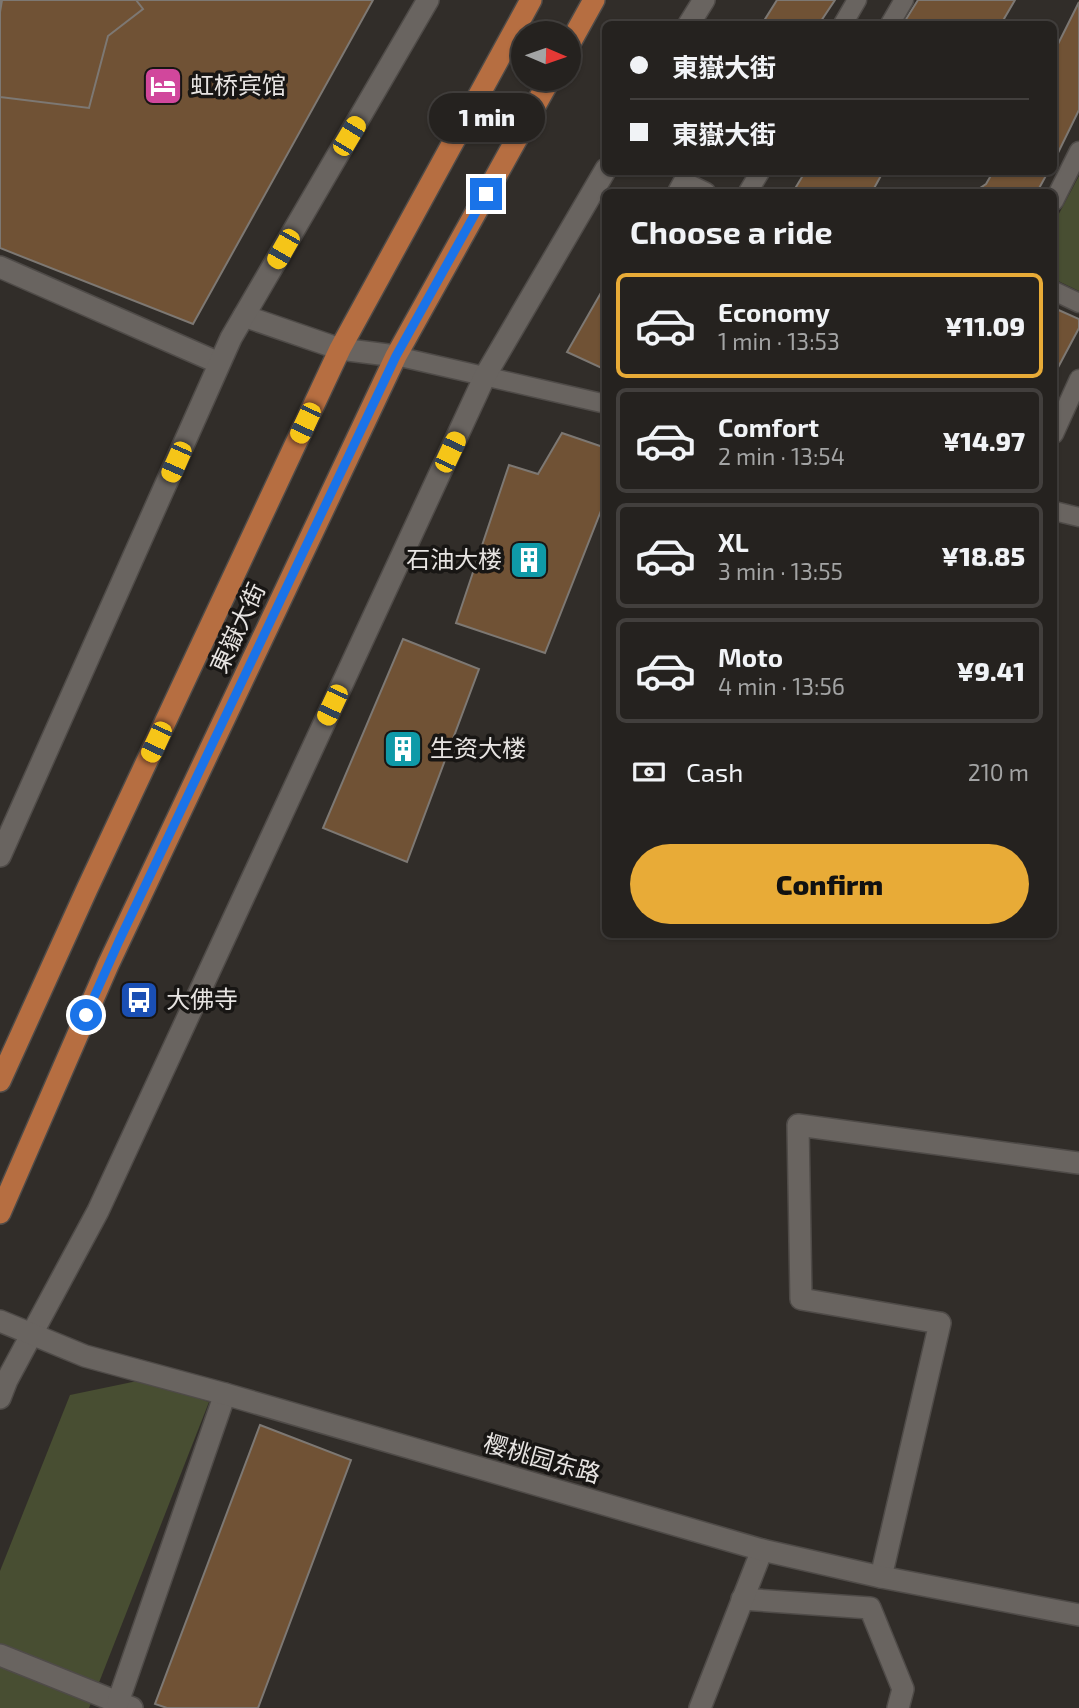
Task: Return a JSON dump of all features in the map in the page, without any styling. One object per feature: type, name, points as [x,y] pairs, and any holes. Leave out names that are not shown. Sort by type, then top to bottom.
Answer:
[{"type":"main road","name":"東嶽大街","points":[[0,1081],[340,349],[531,0]]},
{"type":"main road","points":[[581,23],[594,0]]},
{"type":"main road","name":"東嶽大街","points":[[0,1213],[108,965],[396,356],[543,91]]},
{"type":"street","points":[[0,856],[231,338],[428,0]]},
{"type":"street","points":[[692,21],[704,0]]},
{"type":"street","points":[[0,1398],[7,1380],[98,1211],[485,376],[602,175]]},
{"type":"street","points":[[0,267],[219,363]]},
{"type":"street","points":[[244,317],[340,349],[396,356]]},
{"type":"street","points":[[881,1577],[940,1323],[802,1299],[798,1125],[1079,1163]]},
{"type":"street","name":"樱桃园东路","points":[[0,1321],[85,1356],[762,1550],[881,1577],[1079,1615]]},
{"type":"street","points":[[0,1655],[125,1705],[225,1394]]},
{"type":"street","points":[[700,1708],[762,1550]]},
{"type":"street","points":[[742,1599],[870,1608],[903,1689],[898,1708]]},
{"type":"lane","points":[[845,21],[857,0]]},
{"type":"lane","points":[[891,21],[900,1]]},
{"type":"lane","points":[[1057,195],[1079,150]]},
{"type":"lane","points":[[679,189],[683,181],[700,189]]},
{"type":"lane","points":[[1057,292],[1079,303]]},
{"type":"lane","points":[[396,356],[602,403]]},
{"type":"lane","points":[[1057,427],[1079,379]]},
{"type":"lane","points":[[1057,511],[1079,517]]},
{"type":"green space","points":[[1079,176],[1079,291],[1057,280],[1057,217]]},
{"type":"green space","points":[[142,1380],[209,1402],[89,1708],[0,1708],[0,1571],[70,1395]]},
{"type":"building","name":"虹桥宾馆","points":[[0,0],[373,0],[193,324],[0,248]]},
{"type":"building","points":[[2,0],[136,0],[143,9],[108,36],[89,108],[0,97]]},
{"type":"building","points":[[777,0],[835,0],[821,21],[764,21]]},
{"type":"building","points":[[918,0],[1015,0],[1003,21],[905,21]]},
{"type":"building","points":[[1079,2],[1079,110],[1057,155],[1057,46]]},
{"type":"building","points":[[803,175],[881,175],[874,189],[795,189]]},
{"type":"building","points":[[991,175],[1046,175],[1039,189],[978,189],[986,184]]},
{"type":"building","points":[[602,291],[602,368],[567,352]]},
{"type":"building","points":[[1057,309],[1079,319],[1079,328],[1057,369]]},
{"type":"building","name":"石油大楼","points":[[562,433],[602,447],[602,508],[545,653],[456,623],[509,465],[538,474]]},
{"type":"building","name":"生资大楼","points":[[403,639],[479,669],[407,862],[323,828]]},
{"type":"building","points":[[260,1425],[351,1460],[258,1708],[167,1708],[155,1704]]},
{"type":"place","name":"虹桥宾馆","points":[[163,86]]},
{"type":"place","name":"石油大楼","points":[[529,560]]},
{"type":"place","name":"生资大楼","points":[[403,749]]},
{"type":"place","name":"大佛寺","points":[[139,1000]]},
{"type":"route","points":[[86,1015],[396,356],[486,194]]}]
